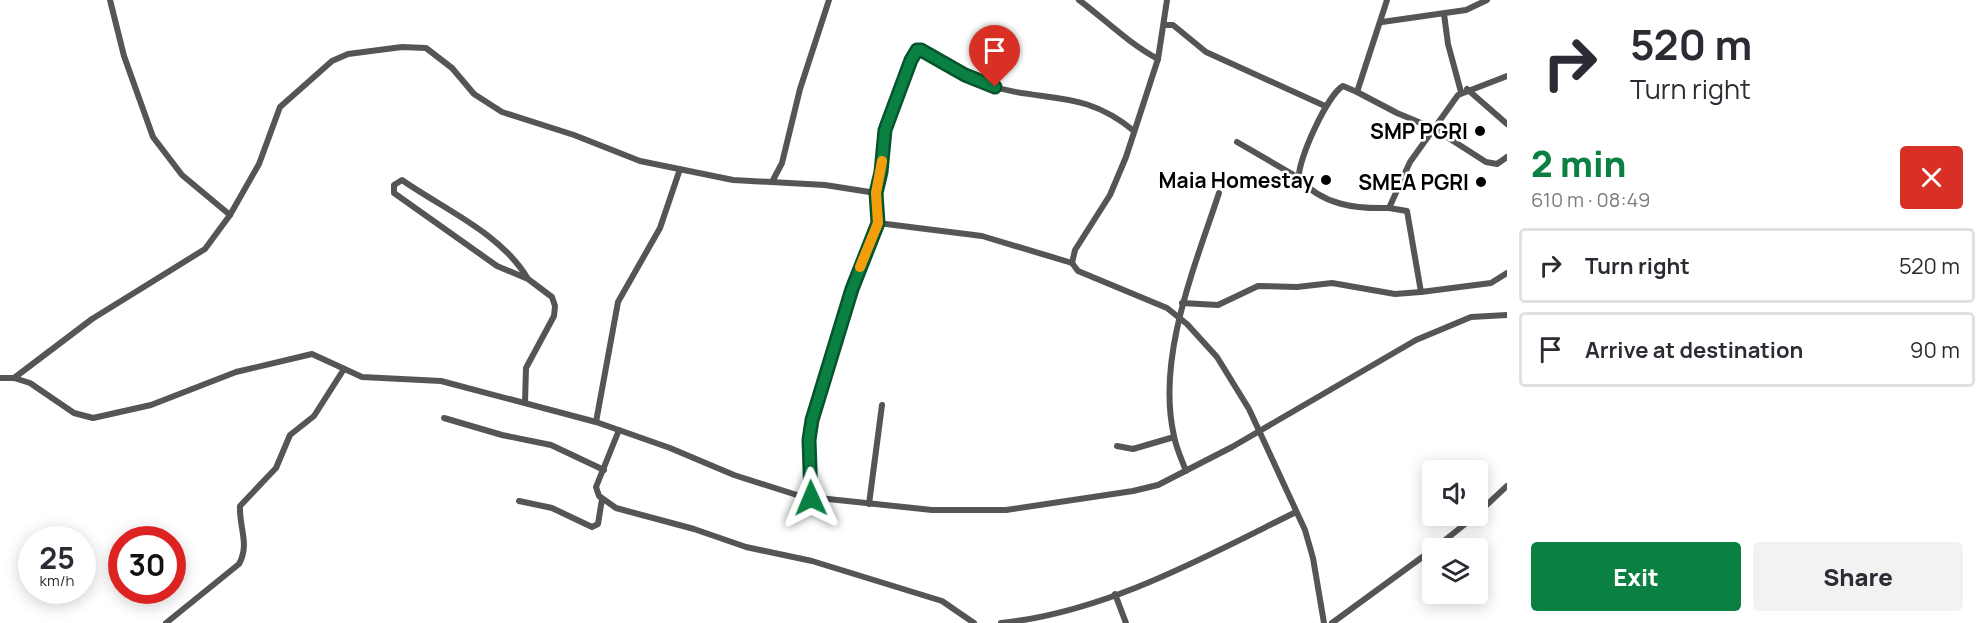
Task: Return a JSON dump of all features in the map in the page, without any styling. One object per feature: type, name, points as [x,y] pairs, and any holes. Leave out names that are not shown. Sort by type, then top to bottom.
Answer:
[{"type":"street","points":[[110,0],[124,57],[153,137],[182,175],[230,215]]},
{"type":"street","points":[[772,182],[782,163],[800,89],[829,0]]},
{"type":"street","points":[[1079,0],[1105,19],[1126,41],[1158,58]]},
{"type":"street","points":[[1072,263],[1082,237],[1110,195],[1134,131],[1158,58],[1167,0]]},
{"type":"street","points":[[1357,92],[1382,22],[1387,0]]},
{"type":"street","points":[[1382,22],[1466,10],[1487,0]]},
{"type":"street","points":[[1444,14],[1448,44],[1464,91],[1507,124]]},
{"type":"street","points":[[1164,25],[1173,25],[1206,52],[1325,106]]},
{"type":"street","points":[[14,378],[92,319],[205,249],[230,215],[260,165],[280,107],[332,61],[348,54],[387,48],[426,48],[452,68],[474,94],[502,112],[574,135],[626,157],[733,180],[825,185],[876,193]]},
{"type":"street","points":[[811,498],[809,440],[812,420],[852,289],[878,223],[876,193],[881,172],[885,130],[911,60],[917,50],[984,84],[1017,92],[1083,102],[1108,111],[1134,131]]},
{"type":"street","points":[[1389,208],[1410,162],[1433,128],[1464,91],[1507,76]]},
{"type":"street","points":[[1299,178],[1301,166],[1325,106],[1340,87],[1357,92],[1397,113],[1433,128],[1468,153],[1490,164],[1497,164],[1507,157]]},
{"type":"street","points":[[1237,142],[1299,178],[1327,200],[1354,206],[1407,211],[1420,292]]},
{"type":"street","points":[[596,422],[618,302],[660,228],[680,169]]},
{"type":"street","points":[[525,403],[528,364],[552,320],[555,306],[552,297],[528,279],[497,266],[420,212],[394,193],[393,185],[402,180],[489,237],[508,251],[528,279]]},
{"type":"street","points":[[1186,471],[1174,437],[1171,388],[1179,316],[1219,193]]},
{"type":"street","points":[[878,223],[982,236],[1072,263],[1078,271],[1163,305],[1179,316],[1210,347],[1249,409],[1310,545],[1324,623]]},
{"type":"street","points":[[1182,303],[1218,305],[1252,288],[1264,286],[1338,284],[1395,294],[1420,292],[1491,283],[1507,273]]},
{"type":"street","points":[[0,378],[14,378],[40,388],[74,413],[93,418],[151,405],[237,372],[302,355],[322,357],[368,378],[441,381],[596,422],[670,448],[735,475],[811,498],[932,510],[1025,509],[1075,498],[1133,491],[1158,484],[1259,432],[1426,335],[1471,317],[1507,315]]},
{"type":"street","points":[[166,623],[239,564],[246,542],[240,506],[276,468],[290,435],[314,416],[344,369]]},
{"type":"street","points":[[869,504],[882,405]]},
{"type":"street","points":[[444,418],[502,435],[551,445],[604,470]]},
{"type":"street","points":[[619,430],[596,487],[603,499],[616,508],[694,529],[746,547],[812,561],[942,601],[974,623]]},
{"type":"street","points":[[1117,446],[1133,448],[1174,437]]},
{"type":"street","points":[[1488,504],[1507,486]]},
{"type":"street","points":[[519,501],[552,508],[592,527],[598,524],[603,499]]},
{"type":"street","points":[[1001,623],[1048,617],[1161,577],[1296,512]]},
{"type":"street","points":[[1448,538],[1462,526]]},
{"type":"street","points":[[1332,623],[1422,558]]},
{"type":"street","points":[[1115,594],[1126,623]]},
{"type":"slow traffic","points":[[860,267],[878,223],[876,193],[882,161]]},
{"type":"place","name":"SMP PGRI","points":[[1480,131]]},
{"type":"place","name":"Maia Homestay","points":[[1326,180]]},
{"type":"place","name":"SMEA PGRI","points":[[1481,182]]},
{"type":"route","points":[[811,498],[809,440],[812,420],[831,364],[852,289],[878,223],[876,193],[880,181],[883,139],[913,55],[917,50],[921,50],[965,75],[995,87]]}]
